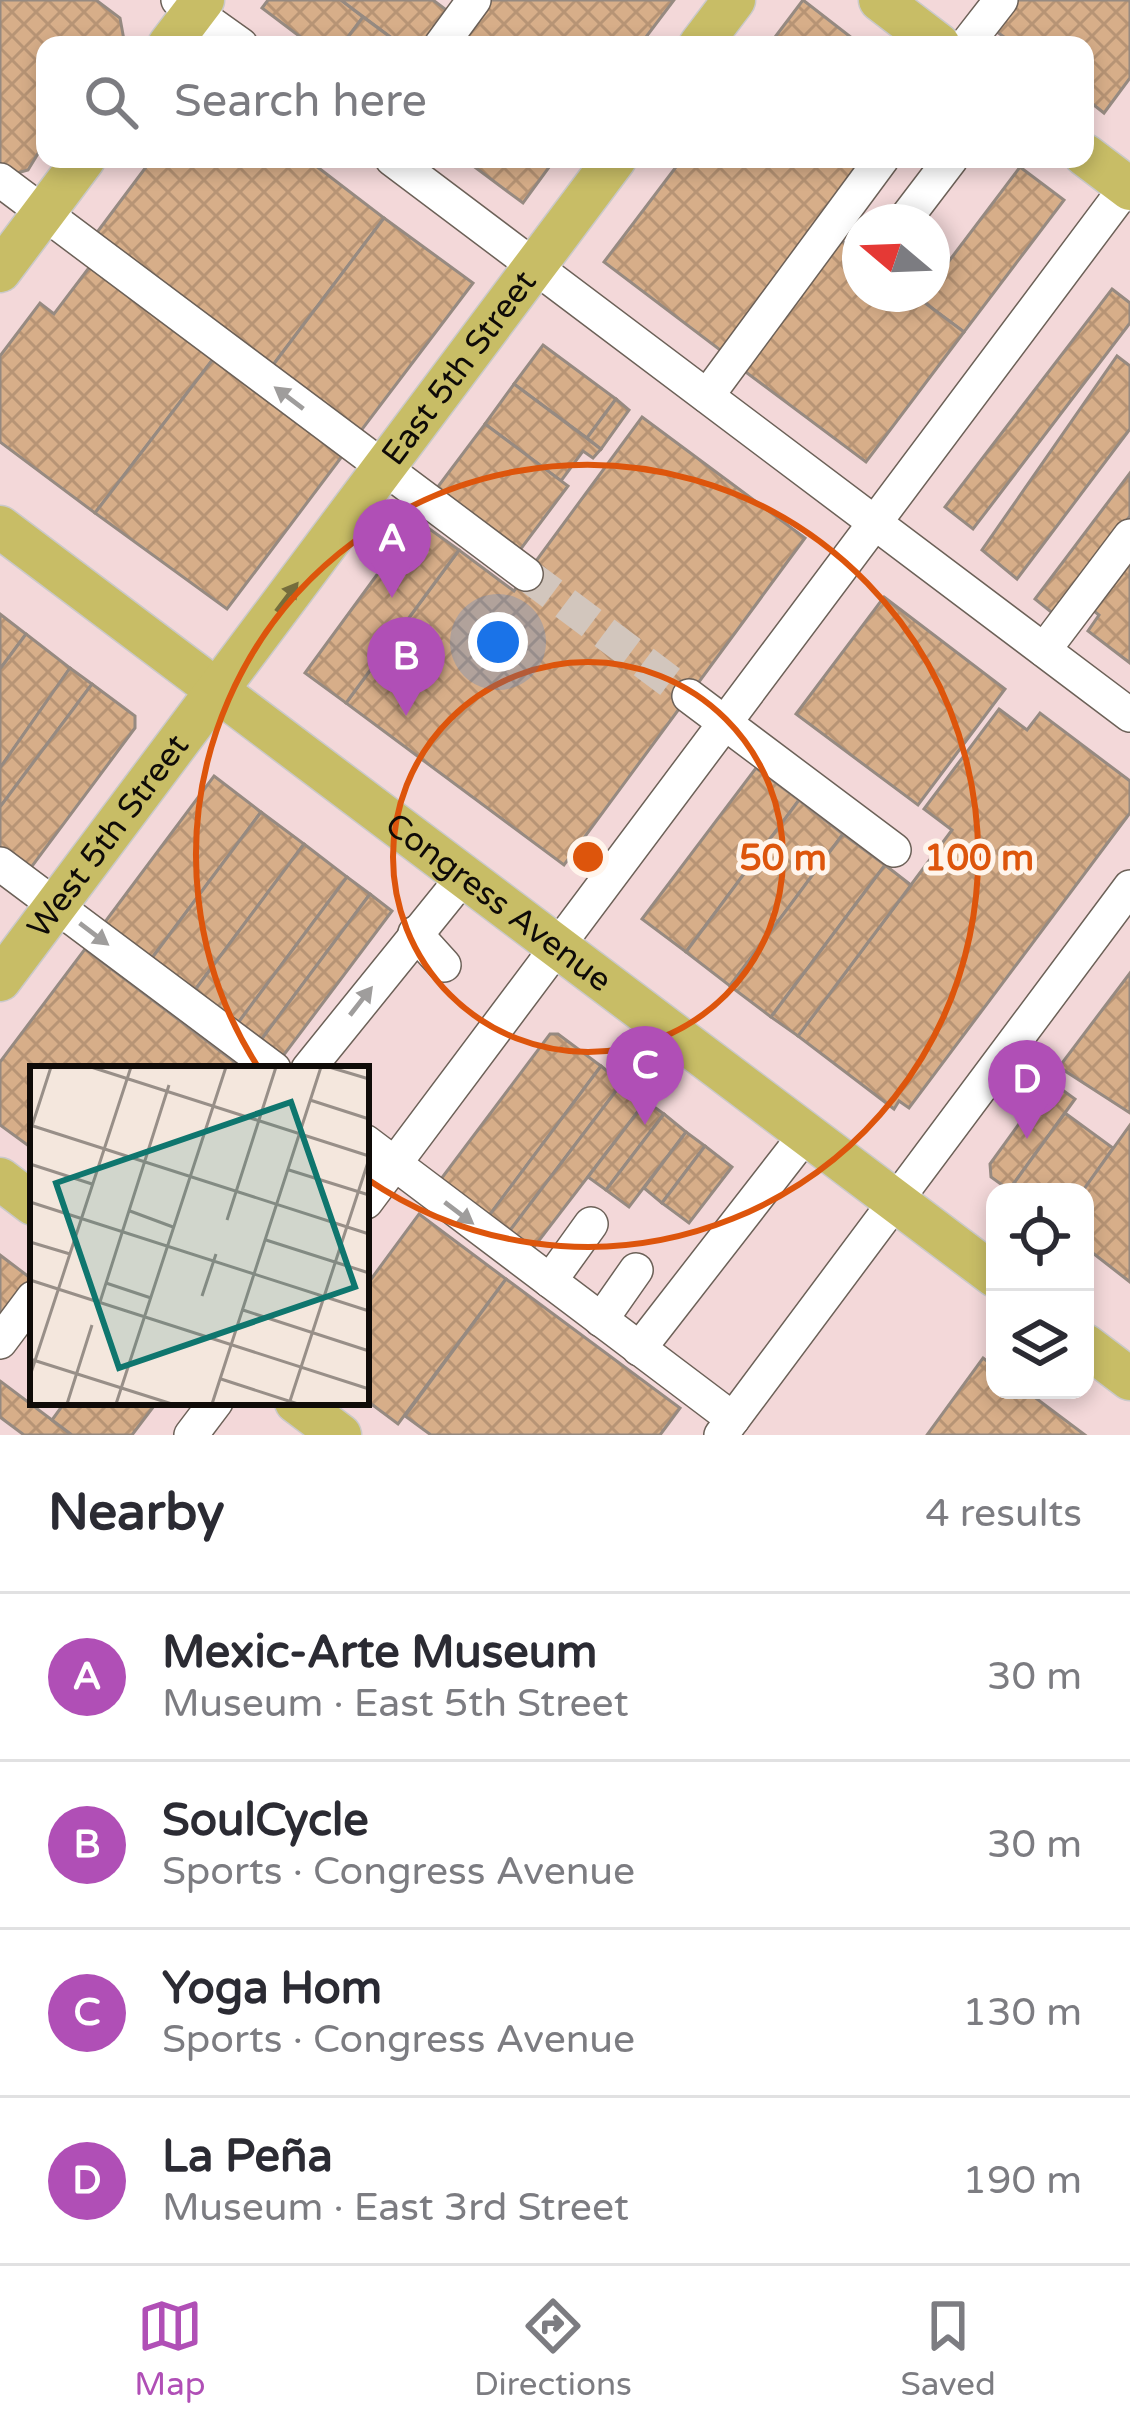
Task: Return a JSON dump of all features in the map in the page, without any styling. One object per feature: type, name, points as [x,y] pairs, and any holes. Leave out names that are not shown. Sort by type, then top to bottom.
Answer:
[{"type":"main road","points":[[707,36],[734,0]]},
{"type":"main road","points":[[880,0],[927,36]]},
{"type":"main road","points":[[1094,161],[1129,185]]},
{"type":"main road","points":[[0,271],[77,168]]},
{"type":"main road","name":"East 5th Street","points":[[218,690],[608,168]]},
{"type":"main road","name":"Congress Avenue","points":[[0,526],[986,1269]]},
{"type":"main road","name":"West 5th Street","points":[[0,980],[218,690]]},
{"type":"main road","points":[[0,1179],[30,1202]]},
{"type":"main road","points":[[1094,1352],[1130,1379]]},
{"type":"main road","points":[[300,1405],[340,1435]]},
{"type":"street","points":[[448,36],[474,0]]},
{"type":"street","points":[[973,36],[1000,0]]},
{"type":"street","points":[[186,14],[225,36]]},
{"type":"street","points":[[404,168],[1130,715]]},
{"type":"street","points":[[707,396],[875,168]]},
{"type":"street","points":[[917,204],[944,168]]},
{"type":"street","points":[[0,180],[526,574]]},
{"type":"street","points":[[369,1198],[1129,185]]},
{"type":"street","points":[[1044,650],[1130,536]]},
{"type":"street","points":[[688,696],[894,850]]},
{"type":"street","points":[[0,864],[270,1066]]},
{"type":"street","points":[[310,1066],[464,876]]},
{"type":"street","points":[[369,1144],[639,1348],[727,1427],[1130,887]]},
{"type":"street","points":[[415,933],[445,964]]},
{"type":"street","points":[[639,1348],[806,1133]]},
{"type":"street","points":[[550,1282],[591,1224]]},
{"type":"street","points":[[602,1320],[636,1270]]},
{"type":"street","points":[[0,1342],[30,1302]]},
{"type":"street","points":[[191,1435],[214,1405]]},
{"type":"shaded area","points":[[0,0],[1130,0],[1130,1435],[0,1435]]},
{"type":"building","points":[[0,0],[96,0],[120,18],[123,36],[36,36],[36,157],[28,170],[10,175],[0,163]]},
{"type":"building","points":[[268,0],[341,0],[363,17],[349,36],[299,36],[262,8]]},
{"type":"building","points":[[341,0],[433,0],[449,12],[432,36],[389,36]]},
{"type":"building","points":[[491,0],[674,0],[647,36],[465,36]]},
{"type":"building","points":[[803,0],[849,36],[776,36]]},
{"type":"building","points":[[1004,0],[1130,0],[1130,78],[1104,113],[1094,105],[1094,36],[1003,36],[986,24]]},
{"type":"building","points":[[363,17],[389,36],[349,36]]},
{"type":"building","points":[[145,168],[319,168],[384,218],[270,369],[95,235]]},
{"type":"building","points":[[476,168],[548,168],[523,203]]},
{"type":"building","points":[[675,168],[868,168],[728,356],[604,262]]},
{"type":"building","points":[[1021,168],[1064,200],[964,332],[937,312],[950,312],[950,260]]},
{"type":"building","points":[[384,218],[473,283],[357,436],[270,369]]},
{"type":"building","points":[[841,240],[842,312],[937,312],[964,332],[866,462],[743,370]]},
{"type":"building","points":[[94,261],[217,354],[95,513],[0,442],[0,356],[40,303],[54,314]]},
{"type":"building","points":[[1112,289],[1130,303],[1130,323],[973,529],[945,507]]},
{"type":"building","points":[[543,345],[616,399],[587,438],[514,384]]},
{"type":"building","points":[[217,354],[343,455],[227,609],[95,513]]},
{"type":"building","points":[[1117,356],[1130,366],[1130,429],[1017,579],[982,550]]},
{"type":"building","points":[[514,384],[601,449],[593,458],[583,451],[561,481],[485,424]]},
{"type":"building","points":[[616,399],[629,410],[601,449],[587,438]]},
{"type":"building","points":[[642,417],[805,538],[564,865],[346,703],[459,550],[514,591]]},
{"type":"building","points":[[485,424],[568,486],[514,558],[431,496]]},
{"type":"building","points":[[1130,473],[1130,516],[1055,615],[1035,599]]},
{"type":"building","points":[[417,520],[459,550],[346,703],[305,673]]},
{"type":"building","points":[[1130,562],[1130,663],[1088,631],[1099,615],[1094,611]]},
{"type":"building","points":[[884,597],[1005,689],[918,805],[796,714]]},
{"type":"building","points":[[0,614],[26,634],[0,669]]},
{"type":"building","points":[[26,634],[70,668],[0,768],[0,669]]},
{"type":"building","points":[[70,668],[92,684],[0,807],[0,768]]},
{"type":"building","points":[[92,684],[135,716],[135,728],[27,873],[0,852],[0,807]]},
{"type":"building","points":[[999,709],[1027,730],[1040,713],[1130,781],[1130,813],[909,1108],[899,1101],[894,1109],[798,1036],[952,830],[924,809]]},
{"type":"building","points":[[756,768],[799,800],[686,952],[642,919]]},
{"type":"building","points":[[214,776],[261,812],[146,966],[99,930]]},
{"type":"building","points":[[799,800],[843,834],[730,986],[686,952]]},
{"type":"building","points":[[261,812],[304,844],[189,998],[146,966]]},
{"type":"building","points":[[843,834],[885,865],[771,1017],[730,986]]},
{"type":"building","points":[[304,844],[347,877],[232,1031],[189,998]]},
{"type":"building","points":[[885,865],[911,885],[798,1036],[771,1017]]},
{"type":"building","points":[[347,877],[370,894],[255,1048],[232,1031]]},
{"type":"building","points":[[370,894],[392,911],[277,1064],[255,1048]]},
{"type":"building","points":[[85,949],[240,1066],[30,1066],[30,1147],[0,1125],[0,1062]]},
{"type":"building","points":[[1130,973],[1130,1113],[1059,1067]]},
{"type":"building","points":[[550,1034],[558,1034],[601,1066],[486,1220],[438,1183]]},
{"type":"building","points":[[601,1066],[622,1083],[508,1233],[488,1217]]},
{"type":"building","points":[[1050,1081],[1075,1099],[1014,1183],[999,1183],[991,1177],[990,1164]]},
{"type":"building","points":[[622,1083],[646,1101],[531,1251],[508,1233]]},
{"type":"building","points":[[646,1101],[664,1114],[606,1190],[588,1177]]},
{"type":"building","points":[[1065,1113],[1113,1148],[1088,1183],[1014,1183]]},
{"type":"building","points":[[664,1114],[686,1132],[629,1207],[606,1190]]},
{"type":"building","points":[[1130,1125],[1130,1282],[1094,1254],[1094,1183],[1088,1183]]},
{"type":"building","points":[[686,1132],[705,1146],[662,1203],[644,1188]]},
{"type":"building","points":[[705,1146],[732,1167],[689,1223],[662,1203]]},
{"type":"building","points":[[419,1214],[506,1279],[398,1424],[369,1402],[369,1282]]},
{"type":"building","points":[[0,1255],[30,1278],[30,1284],[0,1323]]},
{"type":"building","points":[[506,1279],[680,1408],[660,1435],[431,1435],[405,1416]]},
{"type":"building","points":[[983,1358],[986,1399],[1037,1399],[1085,1435],[927,1435]]},
{"type":"building","points":[[0,1381],[72,1435],[24,1435],[0,1417]]},
{"type":"building","points":[[63,1405],[155,1405],[132,1435],[72,1435],[52,1420]]},
{"type":"tunnel","points":[[526,574],[689,696]]},
{"type":"place","name":"Mexic-Arte Museum","points":[[392,598]]},
{"type":"place","name":"SoulCycle","points":[[406,716]]},
{"type":"place","name":"Yoga Hom","points":[[645,1125]]},
{"type":"place","name":"La Peña","points":[[1027,1139]]}]
